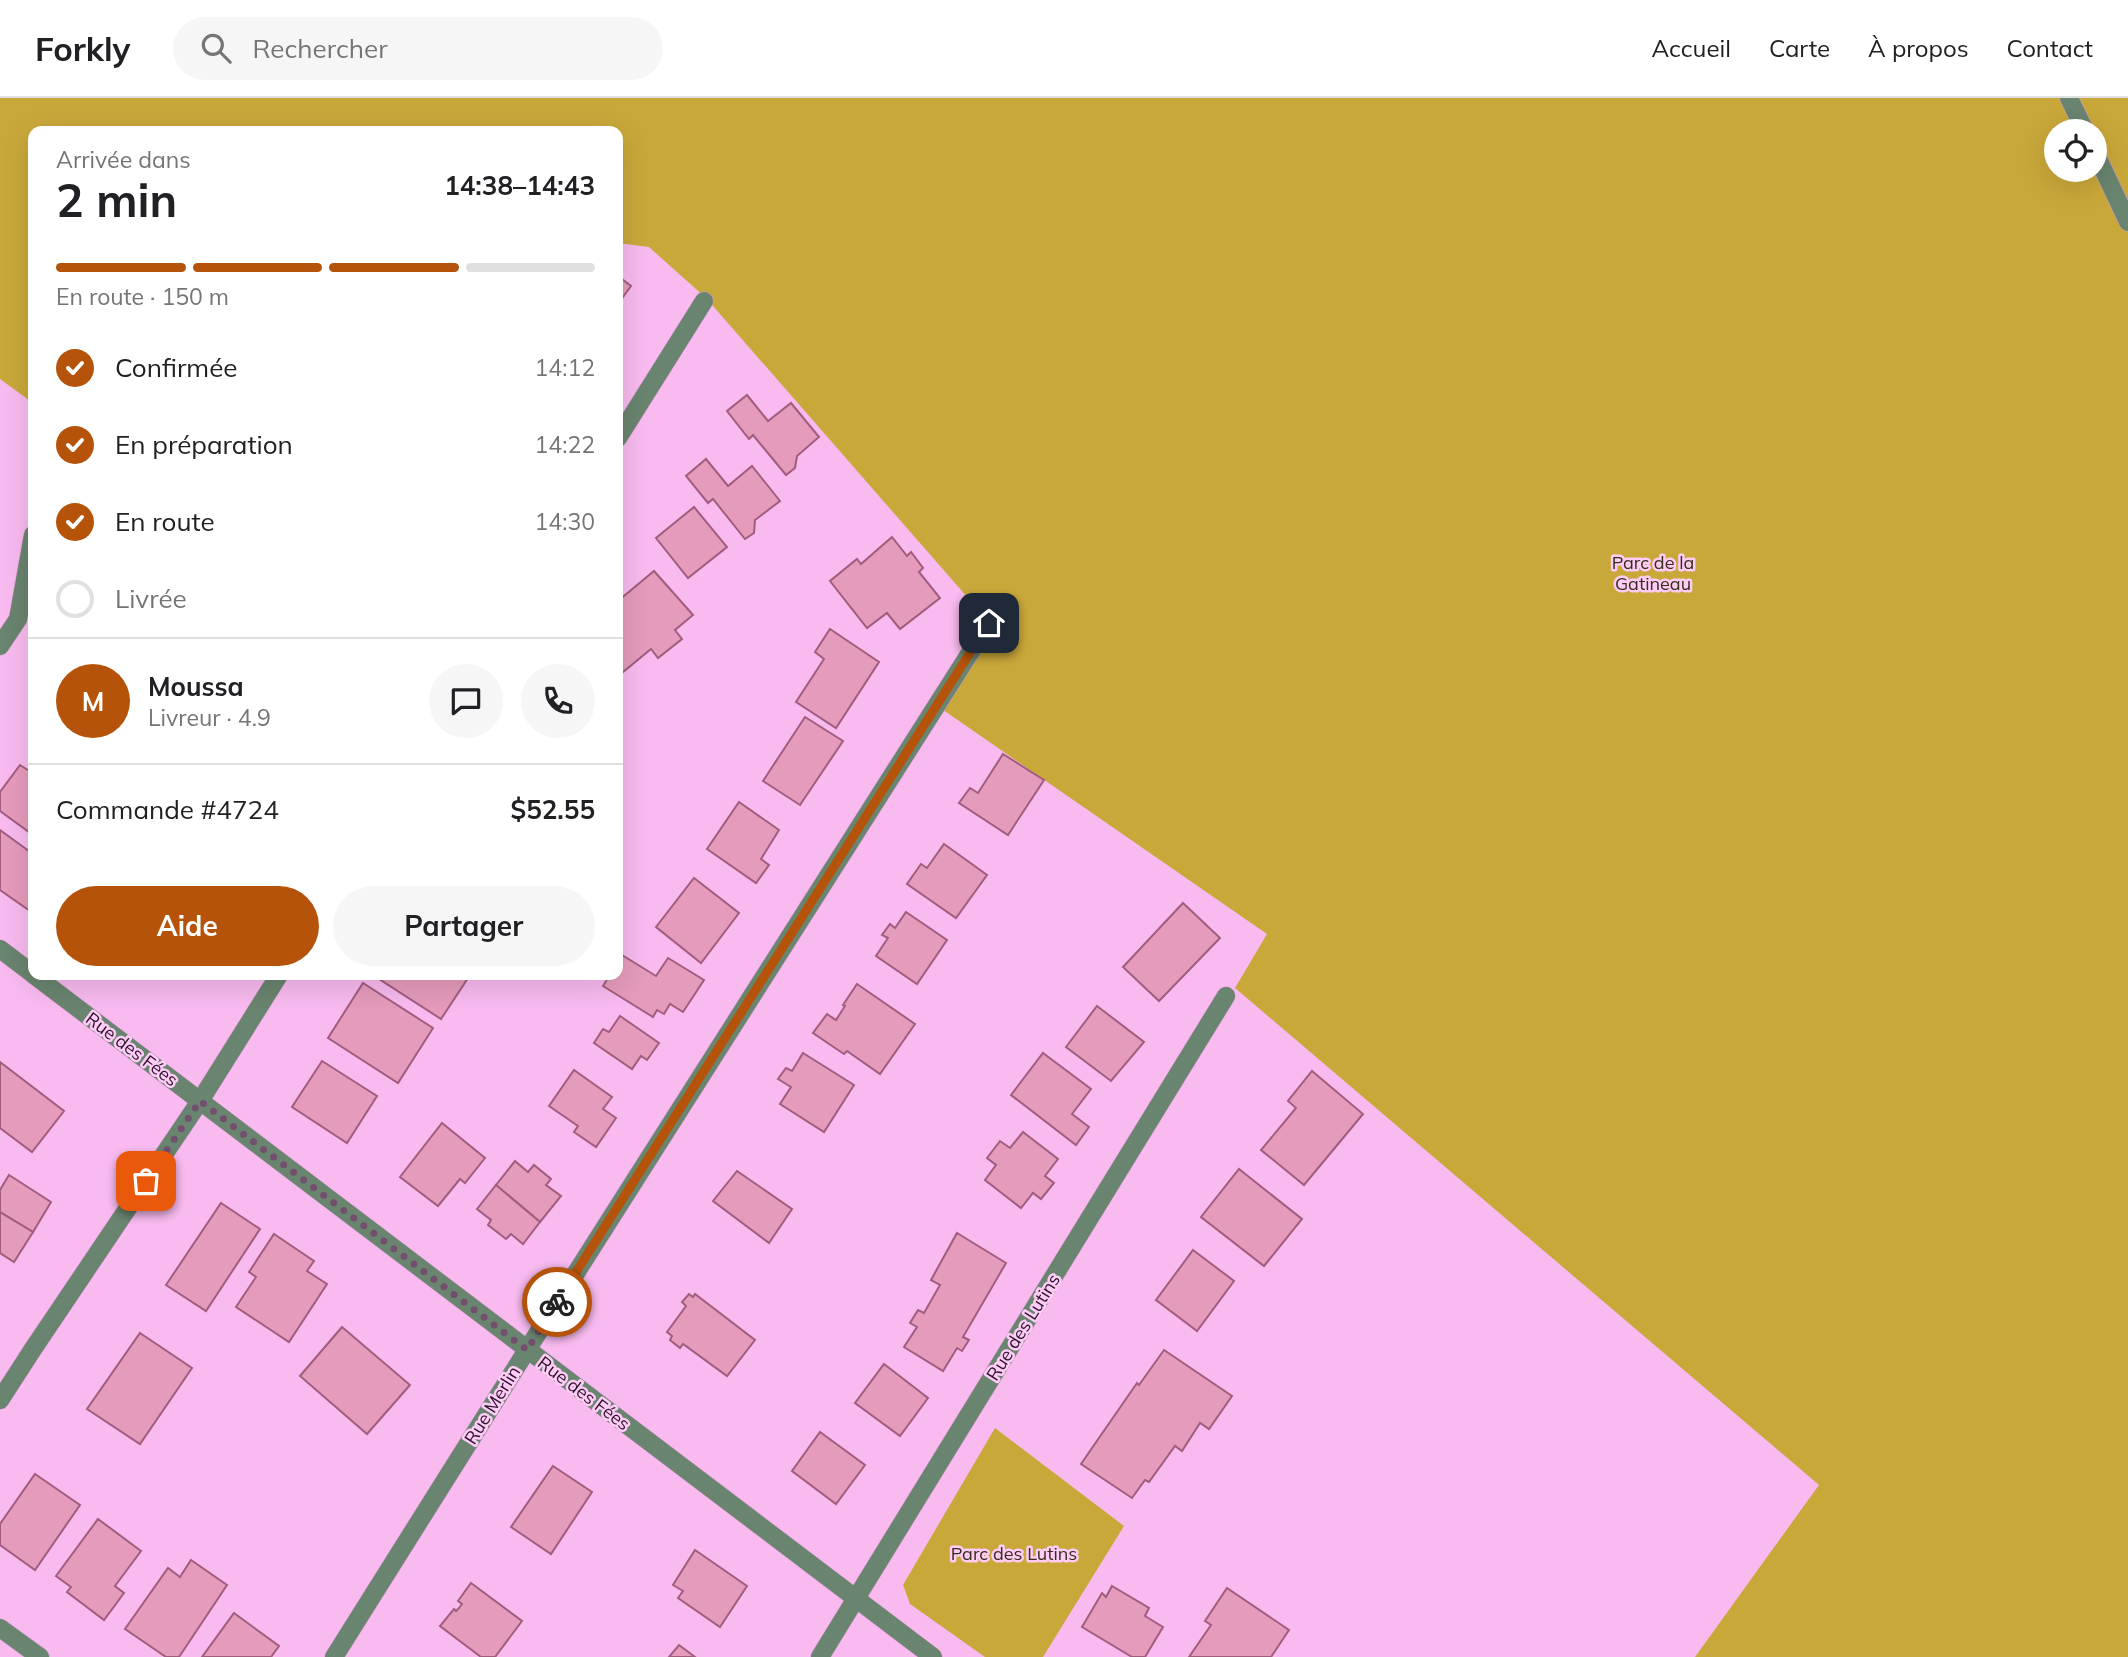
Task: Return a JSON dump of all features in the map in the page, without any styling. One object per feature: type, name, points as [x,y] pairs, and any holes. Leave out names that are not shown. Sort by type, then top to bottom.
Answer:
[{"type":"street","points":[[2069,98],[2079,119]]},
{"type":"street","points":[[2107,177],[2128,222]]},
{"type":"street","points":[[623,430],[704,301]]},
{"type":"street","points":[[0,646],[18,619],[28,563]]},
{"type":"street","name":"Rue Merlin","points":[[334,1657],[989,623]]},
{"type":"street","name":"Rue des Fées","points":[[0,949],[28,970]]},
{"type":"street","name":"Rue des Fées","points":[[42,980],[933,1657]]},
{"type":"street","points":[[0,1400],[200,1101],[276,980]]},
{"type":"street","name":"Rue des Lutins","points":[[820,1657],[1226,996]]},
{"type":"street","points":[[0,1628],[40,1657]]},
{"type":"green space","name":"Parc de la Gatineau","points":[[0,98],[2128,98],[2128,1657],[1695,1657],[1819,1485],[1235,988],[1267,934],[936,705],[989,622],[706,298],[649,247],[623,244],[623,126],[28,126],[28,399],[0,379]]},
{"type":"green space","name":"Parc des Lutins","points":[[995,1428],[1124,1526],[1043,1657],[985,1657],[910,1604],[903,1585]]},
{"type":"building","points":[[623,280],[631,286],[623,297]]},
{"type":"building","points":[[747,395],[768,421],[791,403],[819,437],[797,456],[795,468],[786,475],[753,435],[749,439],[727,411]]},
{"type":"building","points":[[706,459],[728,486],[752,466],[780,501],[755,520],[754,533],[745,539],[713,499],[708,503],[686,476]]},
{"type":"building","points":[[694,507],[727,547],[688,578],[656,538]]},
{"type":"building","points":[[892,537],[907,556],[911,552],[923,568],[919,572],[940,598],[900,629],[887,613],[867,628],[830,581],[857,559],[861,564]]},
{"type":"building","points":[[654,571],[693,615],[675,630],[682,639],[658,658],[651,649],[623,672],[623,597]]},
{"type":"building","points":[[830,629],[879,662],[836,728],[796,702],[824,659],[815,652]]},
{"type":"building","points":[[805,717],[843,741],[800,805],[763,781]]},
{"type":"building","points":[[1003,754],[1044,780],[1008,835],[959,803],[970,788],[978,793]]},
{"type":"building","points":[[20,765],[28,770],[28,831],[0,811],[0,792]]},
{"type":"building","points":[[739,802],[779,830],[761,859],[769,865],[756,883],[707,849]]},
{"type":"building","points":[[0,830],[28,850],[28,910],[0,890]]},
{"type":"building","points":[[944,844],[987,875],[956,918],[907,884],[921,864],[927,868]]},
{"type":"building","points":[[694,878],[739,913],[701,963],[656,927]]},
{"type":"building","points":[[1183,903],[1220,938],[1159,1001],[1123,967]]},
{"type":"building","points":[[906,912],[947,940],[917,984],[876,956],[888,938],[882,935],[890,924],[895,928]]},
{"type":"building","points":[[623,956],[656,976],[668,958],[704,980],[683,1012],[670,1004],[664,1014],[657,1010],[653,1017],[603,986],[607,980],[623,980]]},
{"type":"building","points":[[381,980],[467,980],[441,1019]]},
{"type":"building","points":[[363,983],[433,1028],[398,1083],[328,1038]]},
{"type":"building","points":[[857,984],[915,1024],[880,1074],[847,1051],[844,1054],[813,1033],[827,1014],[836,1020]]},
{"type":"building","points":[[1097,1006],[1144,1042],[1111,1081],[1066,1047]]},
{"type":"building","points":[[620,1016],[659,1043],[647,1060],[641,1056],[632,1069],[594,1043],[603,1029],[609,1032]]},
{"type":"building","points":[[803,1053],[854,1085],[824,1132],[780,1104],[791,1087],[778,1079],[786,1068],[792,1071]]},
{"type":"building","points":[[1043,1053],[1091,1089],[1072,1114],[1089,1127],[1076,1145],[1011,1095]]},
{"type":"building","points":[[322,1061],[377,1096],[347,1143],[292,1107]]},
{"type":"building","points":[[0,1062],[64,1111],[32,1152],[0,1128]]},
{"type":"building","points":[[574,1070],[612,1097],[603,1109],[616,1118],[596,1147],[574,1132],[578,1126],[549,1106]]},
{"type":"building","points":[[1312,1071],[1363,1114],[1304,1185],[1261,1150],[1296,1108],[1288,1101]]},
{"type":"building","points":[[442,1123],[485,1158],[465,1183],[460,1179],[438,1206],[400,1177]]},
{"type":"building","points":[[1023,1132],[1058,1159],[1045,1176],[1054,1183],[1041,1199],[1033,1193],[1021,1208],[985,1180],[996,1165],[987,1158],[1000,1141],[1010,1148]]},
{"type":"building","points":[[515,1161],[528,1172],[534,1165],[551,1179],[546,1185],[561,1196],[540,1222],[496,1185]]},
{"type":"building","points":[[1239,1169],[1302,1219],[1264,1266],[1201,1217]]},
{"type":"building","points":[[737,1171],[792,1209],[769,1243],[713,1201]]},
{"type":"building","points":[[9,1175],[51,1202],[33,1232],[0,1212],[0,1190]]},
{"type":"building","points":[[496,1185],[540,1222],[523,1244],[511,1234],[506,1239],[488,1225],[491,1220],[477,1209]]},
{"type":"building","points":[[221,1203],[260,1229],[206,1311],[166,1285]]},
{"type":"building","points":[[0,1212],[33,1232],[14,1262],[0,1253]]},
{"type":"building","points":[[957,1233],[1006,1263],[963,1337],[969,1340],[962,1351],[957,1348],[943,1371],[904,1347],[917,1327],[910,1323],[918,1310],[924,1313],[940,1285],[931,1280]]},
{"type":"building","points":[[274,1234],[314,1261],[307,1271],[327,1284],[289,1342],[236,1307],[256,1277],[249,1272]]},
{"type":"building","points":[[1193,1250],[1234,1281],[1197,1331],[1156,1300]]},
{"type":"building","points":[[689,1294],[693,1297],[695,1294],[755,1340],[727,1376],[683,1344],[680,1348],[670,1340],[672,1336],[667,1332],[686,1306],[682,1302]]},
{"type":"building","points":[[342,1327],[410,1385],[367,1434],[300,1376]]},
{"type":"building","points":[[140,1333],[192,1368],[140,1444],[87,1409]]},
{"type":"building","points":[[1164,1350],[1232,1396],[1209,1429],[1200,1423],[1182,1451],[1175,1446],[1149,1482],[1145,1480],[1132,1498],[1081,1464],[1137,1383],[1139,1385]]},
{"type":"building","points":[[884,1364],[928,1398],[900,1436],[855,1403]]},
{"type":"building","points":[[820,1432],[865,1465],[836,1504],[792,1471]]},
{"type":"building","points":[[553,1466],[592,1492],[551,1554],[511,1527]]},
{"type":"building","points":[[35,1474],[80,1505],[35,1570],[0,1545],[0,1524]]},
{"type":"building","points":[[98,1519],[141,1551],[115,1586],[124,1593],[104,1620],[67,1592],[71,1587],[56,1576]]},
{"type":"building","points":[[695,1550],[747,1586],[720,1627],[678,1598],[683,1591],[673,1585]]},
{"type":"building","points":[[191,1560],[227,1585],[179,1657],[166,1657],[125,1629],[168,1568],[180,1577]]},
{"type":"building","points":[[471,1583],[522,1621],[495,1657],[481,1657],[440,1626],[454,1609],[456,1611],[462,1604],[458,1601]]},
{"type":"building","points":[[1112,1586],[1149,1608],[1145,1616],[1163,1627],[1145,1657],[1132,1657],[1082,1627],[1102,1593],[1106,1597]]},
{"type":"building","points":[[1227,1588],[1289,1630],[1271,1657],[1189,1657],[1211,1625],[1205,1621]]},
{"type":"building","points":[[234,1613],[279,1646],[271,1657],[202,1657]]},
{"type":"building","points":[[679,1645],[695,1657],[669,1657]]},
{"type":"way so far","points":[[146,1181],[200,1101],[527,1350],[557,1302]]},
{"type":"route","points":[[557,1302],[989,623]]}]
